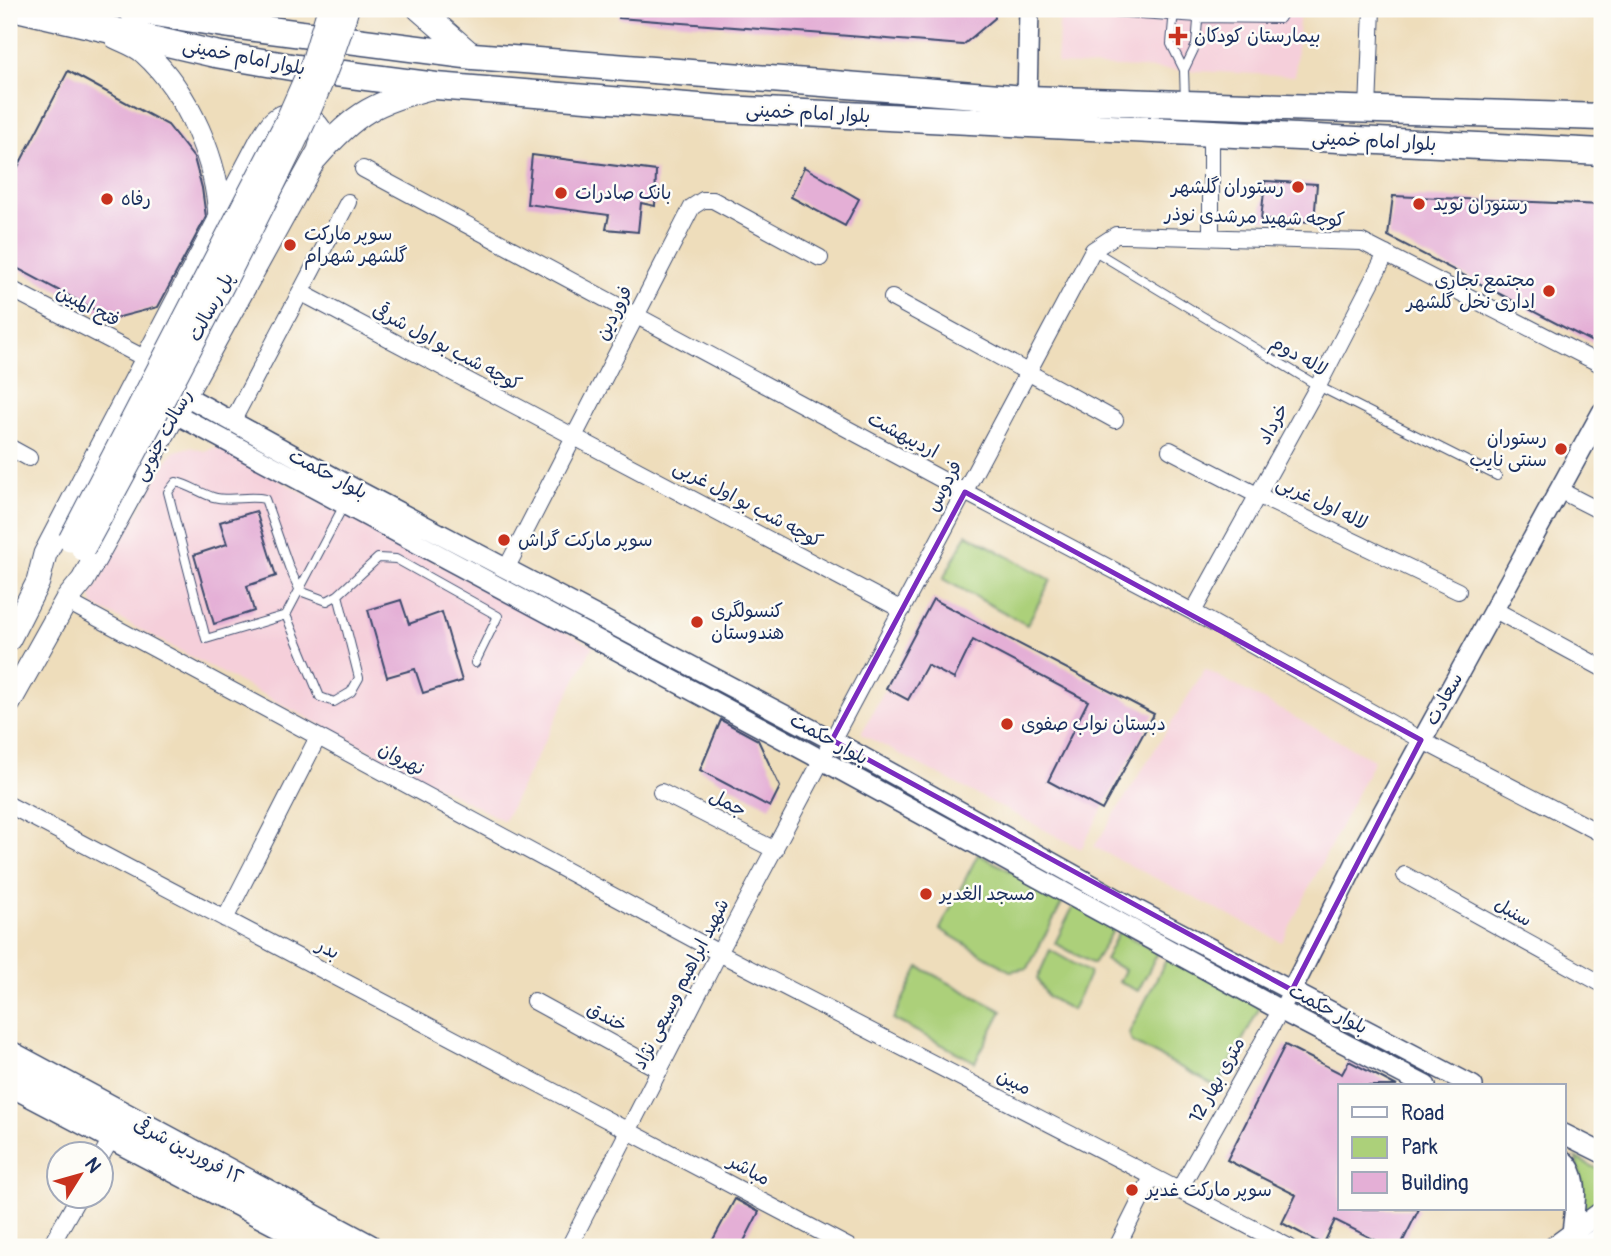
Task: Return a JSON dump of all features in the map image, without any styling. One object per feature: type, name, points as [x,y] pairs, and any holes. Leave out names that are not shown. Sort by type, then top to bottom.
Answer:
[{"type":"main road","name":"بلوار امام خمینی","points":[[21,9],[215,54],[297,68],[436,86],[724,109],[1602,152]]},
{"type":"main road","name":"بلوار امام خمینی","points":[[131,9],[170,11],[473,56],[1027,99],[1602,117]]},
{"type":"main road","name":"پل رسالت","points":[[66,601],[76,544],[296,104],[320,42],[329,9]]},
{"type":"main road","name":"پل رسالت","points":[[38,582],[76,544],[231,269],[320,87],[347,9]]},
{"type":"main road","points":[[419,9],[473,56]]},
{"type":"main road","points":[[91,25],[143,51],[184,103],[218,184],[220,219]]},
{"type":"main road","points":[[312,163],[342,128],[358,116],[401,96],[436,86]]},
{"type":"main road","points":[[9,639],[16,605],[38,582],[45,554],[261,141],[274,122],[291,114],[304,117],[315,124],[322,140],[312,163]]},
{"type":"main road","name":"رسالت جنوبی","points":[[9,704],[66,601],[83,580],[312,163]]},
{"type":"main road","name":"١٢ فروردین شرقی","points":[[9,1054],[368,1247]]},
{"type":"main road","name":"١٢ فروردین شرقی","points":[[9,1082],[98,1140]]},
{"type":"main road","name":"١٢ فروردین شرقی","points":[[116,1150],[323,1247]]},
{"type":"street","points":[[1027,99],[1029,9]]},
{"type":"street","points":[[1368,110],[1372,9]]},
{"type":"street","points":[[1210,237],[1212,133]]},
{"type":"street","name":"اردیبهشت","points":[[363,169],[1193,612],[1421,740],[1602,834]]},
{"type":"street","name":"فروردین","points":[[507,567],[692,207],[703,200],[713,200],[820,258]]},
{"type":"street","points":[[232,422],[348,202]]},
{"type":"street","name":"کوچه شهید مرشدی نوذر","points":[[1093,250],[1116,235],[1362,242],[1602,365]]},
{"type":"street","name":"فردوس","points":[[832,740],[1093,250]]},
{"type":"street","name":"خرداد","points":[[1193,612],[1318,386],[1387,254]]},
{"type":"street","name":"فتح المبین","points":[[9,288],[148,360]]},
{"type":"street","name":"کوچه شب بو اول شرقی","points":[[300,292],[574,438]]},
{"type":"street","points":[[892,298],[1115,420]]},
{"type":"street","name":"بلوار حکمت","points":[[179,404],[232,422],[348,496],[507,567],[832,740],[1139,911],[1469,1084]]},
{"type":"street","name":"بلوار حکمت","points":[[179,404],[822,760],[1280,1010],[1422,1084]]},
{"type":"street","name":"سعادت","points":[[1292,990],[1421,740],[1602,412]]},
{"type":"street","name":"کوچه شب بو اول غربی","points":[[574,438],[902,610]]},
{"type":"street","points":[[9,447],[29,458]]},
{"type":"street","name":"لاله اول غربی","points":[[1170,450],[1257,495],[1458,591]]},
{"type":"street","points":[[1559,490],[1602,512]]},
{"type":"street","name":"نهروان","points":[[66,601],[719,953]]},
{"type":"street","points":[[1493,609],[1602,668]]},
{"type":"street","points":[[225,919],[318,737]]},
{"type":"street","name":"شهید ابراهیم وسیعی نژاد","points":[[569,1247],[719,953],[832,740]]},
{"type":"street","name":"جمل","points":[[661,792],[775,850]]},
{"type":"street","name":"بدر","points":[[9,805],[628,1131]]},
{"type":"street","name":"سنبل","points":[[1405,875],[1601,981]]},
{"type":"street","name":"مبین","points":[[719,953],[1289,1247]]},
{"type":"street","name":"12 متری بهار","points":[[1179,1190],[1292,990]]},
{"type":"street","name":"خندق","points":[[534,1001],[660,1070]]},
{"type":"street","name":"مباشر","points":[[628,1131],[849,1247]]},
{"type":"street","points":[[1566,1135],[1602,1153]]},
{"type":"street","points":[[1566,1163],[1570,1167],[1575,1188],[1578,1240]]},
{"type":"street","points":[[1117,1247],[1152,1177]]},
{"type":"street","points":[[50,1247],[71,1210]]},
{"type":"street","points":[[1578,1240],[1602,1211]]},
{"type":"street","points":[[1553,1247],[1602,1235]]},
{"type":"lane","points":[[1096,9],[1172,11],[1280,19],[1286,9]]},
{"type":"lane","points":[[1172,11],[1171,44],[1184,70],[1185,104]]},
{"type":"lane","points":[[1184,70],[1196,45],[1199,13]]},
{"type":"lane","name":"لاله دوم","points":[[1093,250],[1318,386],[1497,477]]},
{"type":"lane","points":[[348,496],[300,591],[286,615],[206,639],[168,492],[176,482],[214,498],[265,499],[300,591],[327,601],[338,595],[377,558],[396,559],[498,616],[475,663]]},
{"type":"lane","points":[[286,615],[320,697],[334,702],[351,692],[359,678],[338,595]]},
{"type":"highlighted area","points":[[965,492],[1421,740],[1292,990],[832,740]]},
{"type":"shaded area","name":"بیمارستان کودکان","points":[[1060,9],[1300,9],[1295,76],[1057,64]]},
{"type":"shaded area","points":[[190,447],[204,451],[217,447],[593,646],[504,821],[93,605],[91,596],[168,458],[175,451]]},
{"type":"shaded area","name":"دبستان نواب صفوی","points":[[933,599],[1154,714],[1081,849],[861,734]]},
{"type":"shaded area","points":[[1205,669],[1374,760],[1282,942],[1094,847]]},
{"type":"green space","points":[[967,534],[1051,580],[1027,625],[943,579]]},
{"type":"green space","points":[[978,854],[1064,899],[1028,968],[1010,971],[940,929]]},
{"type":"green space","points":[[1074,905],[1114,929],[1093,964],[1055,943]]},
{"type":"green space","points":[[1119,931],[1158,953],[1138,991],[1119,982],[1125,970],[1105,960]]},
{"type":"green space","points":[[1050,950],[1090,973],[1072,1010],[1048,997],[1037,979]]},
{"type":"green space","points":[[1168,956],[1261,1005],[1218,1087],[1132,1042],[1129,1033]]},
{"type":"green space","points":[[919,967],[1002,1011],[975,1062],[893,1019]]},
{"type":"green space","points":[[1576,1158],[1602,1171],[1602,1201],[1585,1213],[1583,1187]]},
{"type":"building","points":[[620,9],[994,9],[995,18],[963,45],[619,18]]},
{"type":"building","name":"رفاه","points":[[68,71],[168,125],[194,158],[206,217],[158,307],[112,319],[9,264],[9,184]]},
{"type":"building","name":"بانک صادرات","points":[[532,155],[656,171],[655,206],[641,203],[638,232],[606,229],[609,215],[527,204]]},
{"type":"building","points":[[804,167],[859,199],[845,226],[791,197]]},
{"type":"building","points":[[1265,181],[1317,184],[1314,222],[1261,220]]},
{"type":"building","name":"مجتمع تجاری اداری نخل گلشهر","points":[[1393,196],[1602,205],[1602,347],[1388,236]]},
{"type":"building","points":[[256,511],[276,576],[247,586],[254,611],[214,624],[194,555],[227,544],[220,522]]},
{"type":"building","name":"دبستان نواب صفوی","points":[[933,599],[1154,714],[1102,810],[1048,781],[1088,701],[973,640],[954,679],[927,665],[908,700],[886,688]]},
{"type":"building","points":[[401,600],[409,624],[442,612],[462,681],[423,693],[415,669],[387,677],[368,610]]},
{"type":"building","points":[[721,720],[758,740],[780,787],[770,807],[700,770]]},
{"type":"building","points":[[1285,1045],[1342,1074],[1349,1061],[1393,1084],[1338,1084],[1338,1210],[1418,1210],[1400,1247],[1389,1247],[1335,1220],[1323,1245],[1282,1223],[1296,1195],[1227,1160]]},
{"type":"building","points":[[735,1199],[759,1212],[741,1247],[709,1247]]},
{"type":"place","name":"بیمارستان کودکان","points":[[1178,36]]},
{"type":"place","name":"رستوران گلشهر","points":[[1298,187]]},
{"type":"place","name":"بانک صادرات","points":[[561,193]]},
{"type":"place","name":"رفاه","points":[[107,199]]},
{"type":"place","name":"رستوران نوید","points":[[1419,204]]},
{"type":"place","name":"سوپر مارکت گلشهر شهرام","points":[[290,245]]},
{"type":"place","name":"مجتمع تجاری اداری نخل گلشهر","points":[[1549,291]]},
{"type":"place","name":"رستوران سنتی نایب","points":[[1561,449]]},
{"type":"place","name":"سوپر مارکت گراش","points":[[504,540]]},
{"type":"place","name":"کنسولگری هندوستان","points":[[697,622]]},
{"type":"place","name":"دبستان نواب صفوی","points":[[1007,724]]},
{"type":"place","name":"مسجد الغدیر","points":[[926,894]]},
{"type":"place","name":"سوپر مارکت غدیر","points":[[1132,1190]]}]
